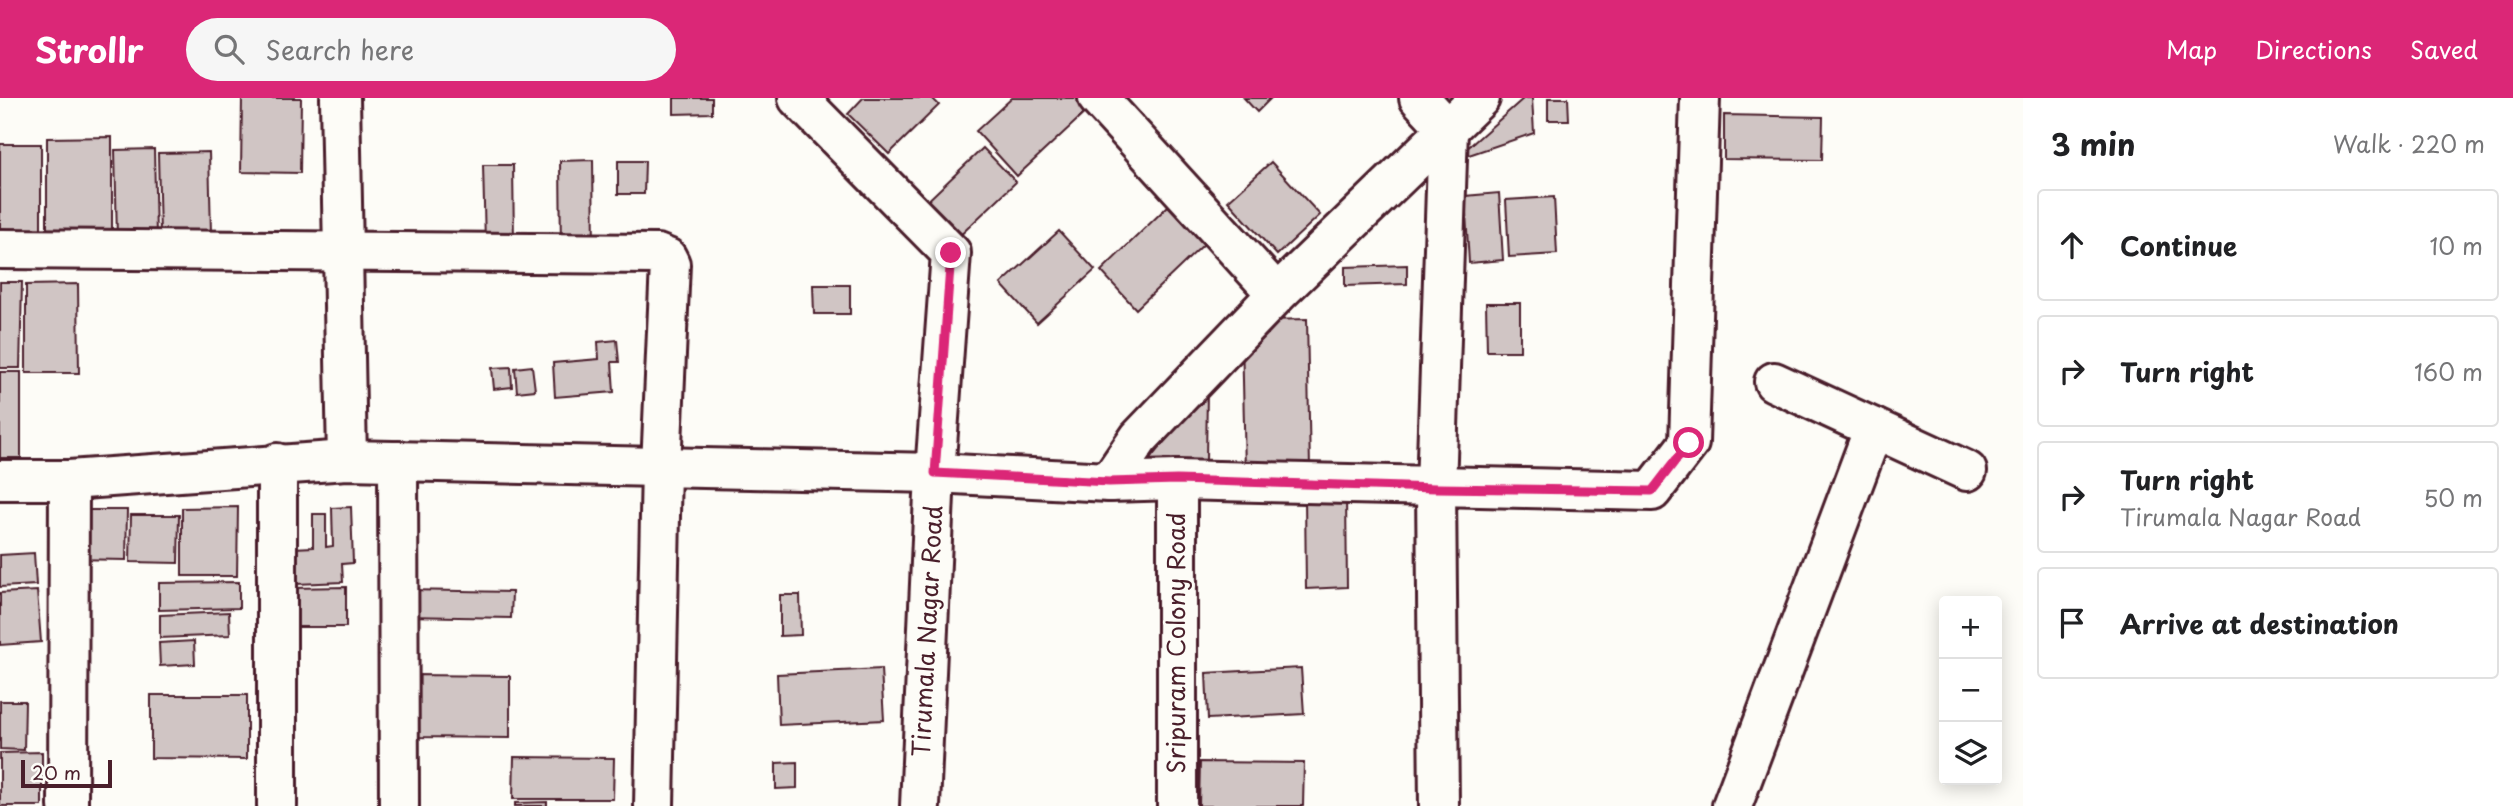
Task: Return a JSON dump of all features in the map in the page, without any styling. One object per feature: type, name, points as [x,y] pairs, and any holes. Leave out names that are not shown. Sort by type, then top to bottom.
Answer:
[{"type":"street","points":[[340,98],[347,460]]},
{"type":"street","points":[[1098,98],[1277,294]]},
{"type":"street","points":[[1419,98],[1448,129],[1436,488],[1439,806]]},
{"type":"street","points":[[1109,482],[1139,438],[1277,294],[1480,98]]},
{"type":"street","points":[[0,480],[69,480],[347,460],[935,473],[1109,482],[1177,480],[1652,491],[1689,443],[1700,98]]},
{"type":"street","name":"Tirumala Nagar Road","points":[[820,105],[951,253],[935,473],[919,806]]},
{"type":"street","points":[[0,250],[344,250],[665,256],[670,264],[661,467],[654,806]]},
{"type":"street","points":[[1774,382],[1967,471]]},
{"type":"street","points":[[1732,806],[1874,428]]},
{"type":"street","points":[[398,461],[399,806]]},
{"type":"street","points":[[277,463],[277,806]]},
{"type":"street","points":[[68,806],[69,480]]},
{"type":"street","name":"Sripuram Colony Road","points":[[1177,480],[1177,806]]},
{"type":"building","points":[[242,98],[301,98],[300,173],[241,172]]},
{"type":"building","points":[[674,98],[712,98],[712,113],[674,114]]},
{"type":"building","points":[[863,98],[932,98],[939,105],[889,154],[848,114]]},
{"type":"building","points":[[1012,98],[1077,98],[1088,110],[1017,176],[976,131]]},
{"type":"building","points":[[1244,98],[1271,98],[1257,112]]},
{"type":"building","points":[[1524,98],[1532,98],[1534,133],[1454,160]]},
{"type":"building","points":[[1548,98],[1568,98],[1569,120],[1548,120]]},
{"type":"building","points":[[1724,115],[1823,117],[1822,160],[1724,159]]},
{"type":"building","points":[[112,137],[112,238],[47,239],[47,138]]},
{"type":"building","points":[[0,144],[41,144],[41,237],[0,237]]},
{"type":"building","points":[[983,148],[1016,182],[952,243],[919,209]]},
{"type":"building","points":[[154,149],[156,237],[117,238],[115,150]]},
{"type":"building","points":[[209,152],[211,233],[160,235],[158,153]]},
{"type":"building","points":[[593,160],[594,249],[561,250],[560,161]]},
{"type":"building","points":[[618,161],[645,161],[644,194],[618,194]]},
{"type":"building","points":[[1271,162],[1320,215],[1277,255],[1228,201]]},
{"type":"building","points":[[483,165],[513,165],[514,243],[485,243]]},
{"type":"building","points":[[1499,193],[1503,260],[1469,263],[1465,196]]},
{"type":"building","points":[[1554,197],[1557,254],[1509,257],[1506,200]]},
{"type":"building","points":[[1168,206],[1204,244],[1136,309],[1101,271]]},
{"type":"building","points":[[1059,231],[1095,270],[1037,323],[1001,284]]},
{"type":"building","points":[[1407,265],[1407,284],[1345,286],[1345,267]]},
{"type":"building","points":[[0,282],[22,282],[20,368],[0,368]]},
{"type":"building","points":[[78,284],[79,373],[26,373],[26,285]]},
{"type":"building","points":[[813,285],[850,285],[850,314],[814,314]]},
{"type":"building","points":[[1486,303],[1520,303],[1520,351],[1487,351]]},
{"type":"building","points":[[1307,319],[1310,469],[1245,471],[1242,335],[1268,334],[1268,320]]},
{"type":"building","points":[[617,340],[619,362],[612,362],[614,392],[555,397],[553,363],[599,359],[598,342]]},
{"type":"building","points":[[532,366],[535,390],[517,392],[515,368]]},
{"type":"building","points":[[511,367],[512,387],[494,389],[492,368]]},
{"type":"building","points":[[0,372],[21,372],[21,458],[0,458]]},
{"type":"building","points":[[1207,390],[1206,461],[1149,460]]},
{"type":"building","points":[[1305,496],[1346,496],[1347,587],[1306,589]]},
{"type":"building","points":[[238,507],[237,576],[182,576],[182,508]]},
{"type":"building","points":[[351,507],[353,563],[342,564],[343,582],[296,584],[294,548],[313,547],[313,514],[326,514],[326,547],[333,546],[332,508]]},
{"type":"building","points":[[71,510],[127,510],[126,560],[70,559]]},
{"type":"building","points":[[131,515],[179,515],[178,563],[130,562]]},
{"type":"building","points":[[34,553],[36,585],[0,587],[0,555]]},
{"type":"building","points":[[239,582],[239,608],[159,610],[159,583]]},
{"type":"building","points":[[346,587],[346,627],[291,627],[291,588]]},
{"type":"building","points":[[407,590],[512,592],[511,618],[406,616]]},
{"type":"building","points":[[37,591],[41,642],[0,645],[0,593]]},
{"type":"building","points":[[780,595],[800,595],[801,635],[780,636]]},
{"type":"building","points":[[229,612],[230,635],[160,638],[160,615]]},
{"type":"building","points":[[194,641],[195,664],[160,666],[159,643]]},
{"type":"building","points":[[1301,668],[1304,714],[1208,719],[1206,673]]},
{"type":"building","points":[[881,669],[884,720],[779,725],[777,674]]},
{"type":"building","points":[[413,675],[510,676],[510,738],[413,737]]},
{"type":"building","points":[[151,695],[247,695],[247,759],[151,758]]},
{"type":"building","points":[[0,701],[25,701],[24,750],[0,749]]},
{"type":"building","points":[[42,752],[42,806],[0,806],[0,753]]},
{"type":"building","points":[[514,757],[614,758],[613,799],[513,799]]},
{"type":"building","points":[[797,762],[797,788],[776,789],[776,763]]},
{"type":"building","points":[[1200,762],[1304,763],[1303,806],[1199,806]]},
{"type":"building","points":[[547,802],[547,806],[515,806],[515,803]]},
{"type":"route","points":[[951,253],[935,473],[1109,482],[1177,480],[1652,491],[1689,443]]}]
